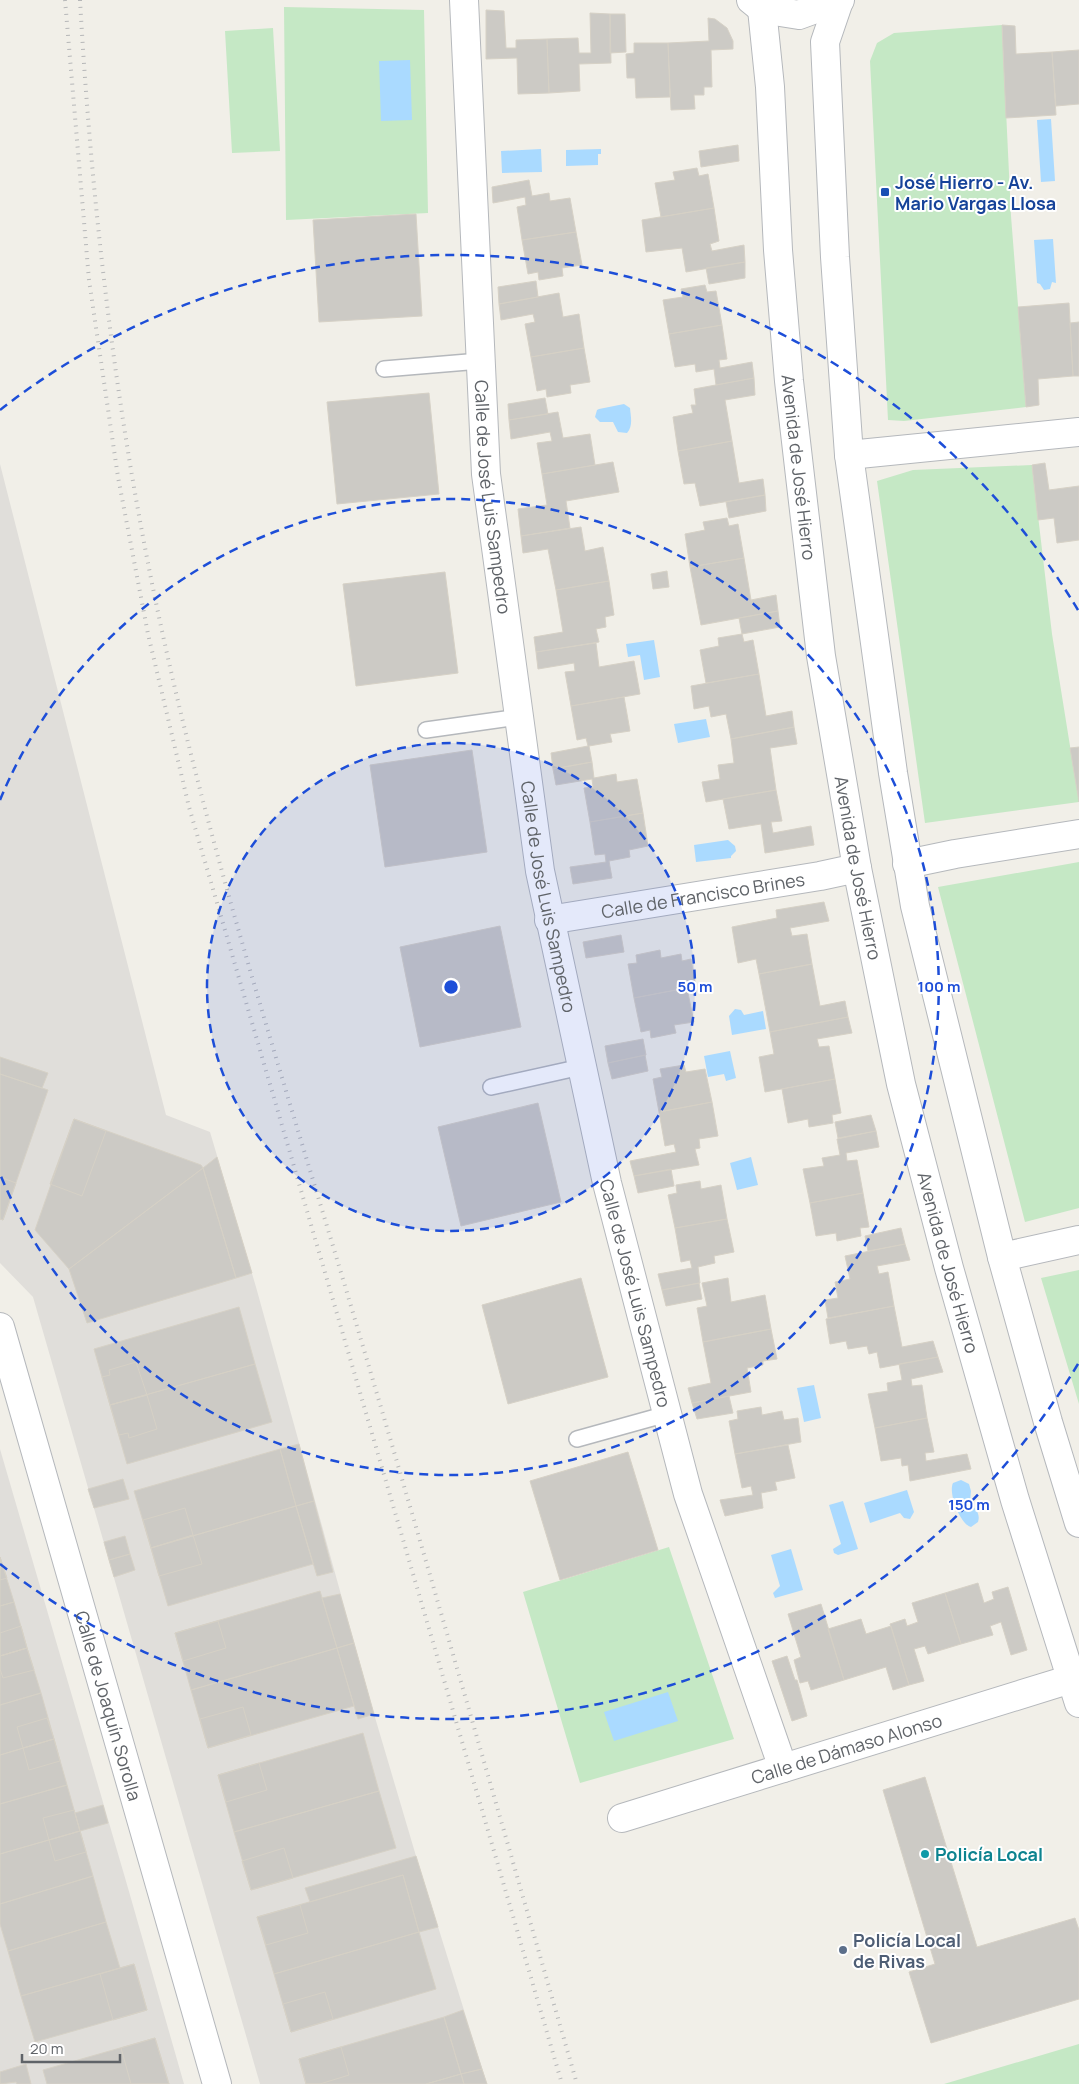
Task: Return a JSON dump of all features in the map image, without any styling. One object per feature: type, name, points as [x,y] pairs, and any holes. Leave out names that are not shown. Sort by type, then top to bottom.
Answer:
[{"type":"street","name":"Calle de José Luis Sampedro","points":[[464,0],[486,474],[540,871],[607,1183],[688,1494],[783,1768]]},
{"type":"street","points":[[756,5],[799,15],[839,1]]},
{"type":"street","points":[[839,1],[825,42],[835,257],[850,455],[893,773],[915,906],[1002,1257],[1048,1422],[1079,1523]]},
{"type":"street","name":"Avenida de José Hierro","points":[[756,5],[770,87],[778,250],[796,438],[821,656],[857,868],[902,1084],[949,1268],[1016,1500],[1075,1691]]},
{"type":"street","points":[[850,455],[1079,432]]},
{"type":"street","points":[[908,864],[955,854],[1079,834]]},
{"type":"street","name":"Calle de Francisco Brines","points":[[550,920],[820,876],[857,868]]},
{"type":"street","points":[[1002,1257],[1079,1240]]},
{"type":"street","name":"Calle de Joaquín Sorolla","points":[[0,1327],[217,2084]]},
{"type":"street","name":"Calle de Dámaso Alonso","points":[[622,1818],[783,1768],[1075,1691]]},
{"type":"lane","points":[[384,369],[480,361]]},
{"type":"lane","points":[[426,730],[519,717]]},
{"type":"lane","points":[[491,1087],[581,1067]]},
{"type":"lane","points":[[577,1439],[667,1414]]},
{"type":"shaded area","points":[[0,464],[166,1115],[210,1132],[256,1287],[374,1714],[487,2084],[260,2084],[33,1297],[0,1263]]},
{"type":"shaded area","points":[[0,1449],[128,1888],[184,2084],[0,2084]]},
{"type":"green space","points":[[284,7],[424,10],[428,213],[286,220]]},
{"type":"green space","points":[[1002,25],[1011,216],[1026,407],[904,421],[888,420],[870,61],[877,43],[894,33]]},
{"type":"green space","points":[[273,28],[280,151],[232,153],[225,31]]},
{"type":"green space","points":[[1032,465],[1052,634],[1079,802],[925,823],[877,481],[913,470]]},
{"type":"green space","points":[[1079,862],[1079,1208],[1025,1222],[938,887]]},
{"type":"green space","points":[[1079,1270],[1079,1404],[1041,1278]]},
{"type":"green space","points":[[669,1547],[734,1739],[580,1783],[523,1592]]},
{"type":"green space","points":[[1079,2044],[1079,2084],[944,2084]]},
{"type":"water","points":[[410,60],[412,120],[381,121],[379,61]]},
{"type":"water","points":[[1051,119],[1055,181],[1041,182],[1037,120]]},
{"type":"water","points":[[541,149],[542,172],[502,173],[501,151]]},
{"type":"water","points":[[601,149],[601,154],[598,154],[598,165],[566,166],[566,150]]},
{"type":"water","points":[[1053,239],[1056,283],[1052,282],[1050,289],[1044,290],[1037,283],[1034,240]]},
{"type":"water","points":[[624,404],[630,408],[631,415],[631,425],[627,433],[618,432],[613,422],[600,422],[595,417],[599,409]]},
{"type":"water","points":[[654,640],[660,677],[644,680],[640,655],[628,657],[626,644]]},
{"type":"water","points":[[706,719],[710,737],[678,743],[674,724]]},
{"type":"water","points":[[728,840],[735,846],[736,851],[731,858],[696,862],[694,845]]},
{"type":"water","points":[[735,1009],[741,1010],[744,1015],[763,1011],[766,1029],[732,1035],[729,1016]]},
{"type":"water","points":[[730,1051],[736,1078],[726,1081],[724,1074],[708,1077],[704,1056]]},
{"type":"water","points":[[751,1157],[758,1185],[737,1190],[730,1163]]},
{"type":"water","points":[[814,1385],[821,1418],[804,1422],[797,1388]]},
{"type":"water","points":[[961,1480],[969,1484],[971,1491],[970,1502],[979,1516],[978,1522],[971,1527],[967,1525],[959,1514],[952,1494],[953,1483]]},
{"type":"water","points":[[907,1490],[914,1512],[910,1519],[904,1518],[900,1513],[870,1523],[864,1503]]},
{"type":"water","points":[[843,1501],[858,1549],[838,1555],[834,1553],[833,1549],[841,1544],[829,1505]]},
{"type":"water","points":[[791,1549],[803,1590],[775,1598],[773,1593],[780,1586],[771,1555]]},
{"type":"water","points":[[668,1692],[678,1721],[614,1741],[604,1712]]},
{"type":"building","points":[[486,10],[504,11],[506,48],[516,48],[516,40],[547,39],[549,93],[518,94],[517,58],[486,59]]},
{"type":"building","points":[[590,13],[610,14],[611,63],[579,64],[580,91],[549,93],[547,39],[578,38],[579,53],[591,53]]},
{"type":"building","points":[[610,14],[625,14],[626,52],[610,53]]},
{"type":"building","points":[[708,18],[715,19],[727,28],[733,41],[733,49],[711,50],[712,87],[704,87],[704,95],[694,95],[695,109],[671,110],[668,43],[709,41]]},
{"type":"building","points":[[1002,25],[1015,26],[1016,54],[1052,52],[1056,115],[1006,118]]},
{"type":"building","points":[[634,43],[668,43],[670,97],[636,98],[635,78],[627,78],[626,54],[634,53]]},
{"type":"building","points":[[1079,50],[1079,104],[1056,106],[1052,52]]},
{"type":"building","points":[[738,145],[739,161],[701,167],[699,151]]},
{"type":"building","points":[[697,168],[699,176],[708,174],[714,208],[661,217],[655,183],[675,180],[673,172]]},
{"type":"building","points":[[529,180],[532,196],[549,193],[550,201],[570,198],[576,232],[522,240],[517,207],[526,205],[525,197],[493,203],[492,187]]},
{"type":"building","points":[[714,208],[719,241],[710,244],[712,251],[744,245],[745,262],[686,272],[682,248],[646,252],[642,220]]},
{"type":"building","points":[[416,214],[422,316],[319,322],[313,220]]},
{"type":"building","points":[[576,232],[582,265],[562,268],[563,276],[539,280],[538,272],[528,274],[522,240]]},
{"type":"building","points":[[745,262],[745,278],[709,284],[706,268]]},
{"type":"building","points":[[536,281],[538,297],[499,304],[498,287]]},
{"type":"building","points":[[705,285],[707,292],[716,291],[722,325],[669,334],[663,300],[683,297],[681,289]]},
{"type":"building","points":[[559,293],[563,317],[579,314],[584,348],[531,357],[525,324],[535,322],[533,314],[501,320],[499,304]]},
{"type":"building","points":[[1069,303],[1073,376],[1038,379],[1039,405],[1026,407],[1018,307]]},
{"type":"building","points":[[1079,322],[1079,376],[1073,376],[1070,323]]},
{"type":"building","points":[[722,325],[727,359],[719,360],[720,368],[752,362],[754,378],[716,385],[714,369],[696,372],[695,364],[675,367],[669,334]]},
{"type":"building","points":[[584,348],[590,382],[570,385],[571,393],[547,397],[546,389],[537,391],[531,357]]},
{"type":"building","points":[[754,378],[755,395],[725,400],[732,441],[678,451],[673,417],[693,413],[691,405],[696,405],[694,389]]},
{"type":"building","points":[[429,393],[439,494],[337,504],[327,402]]},
{"type":"building","points":[[545,398],[548,414],[509,420],[508,404]]},
{"type":"building","points":[[558,412],[563,438],[590,434],[595,465],[542,474],[537,443],[552,441],[550,432],[511,439],[509,420]]},
{"type":"building","points":[[732,441],[739,483],[763,479],[765,495],[700,506],[695,483],[684,484],[678,451]]},
{"type":"building","points":[[613,462],[619,492],[566,501],[570,528],[521,536],[518,509],[547,505],[542,474]]},
{"type":"building","points":[[1045,463],[1049,490],[1079,486],[1079,540],[1057,543],[1054,518],[1038,520],[1032,465]]},
{"type":"building","points":[[765,495],[766,511],[729,518],[726,502]]},
{"type":"building","points":[[727,518],[729,526],[738,524],[744,558],[690,567],[685,534],[705,530],[703,522]]},
{"type":"building","points":[[581,527],[585,551],[603,547],[609,581],[556,590],[548,549],[523,553],[521,536]]},
{"type":"building","points":[[744,558],[751,600],[776,595],[778,611],[701,625],[690,567]]},
{"type":"building","points":[[667,571],[669,587],[653,589],[651,574]]},
{"type":"building","points":[[445,572],[458,673],[356,686],[343,584]]},
{"type":"building","points":[[609,581],[614,615],[605,617],[606,627],[596,629],[599,642],[536,652],[534,637],[563,632],[556,590]]},
{"type":"building","points":[[778,611],[780,627],[742,634],[739,618]]},
{"type":"building","points":[[742,634],[744,642],[753,640],[759,674],[706,683],[700,650],[719,646],[718,638]]},
{"type":"building","points":[[596,643],[599,667],[634,661],[640,694],[571,706],[565,672],[575,671],[574,663],[538,669],[536,652]]},
{"type":"building","points":[[759,674],[766,716],[792,711],[794,727],[731,739],[726,714],[711,717],[709,706],[694,709],[691,686]]},
{"type":"building","points":[[624,697],[630,731],[610,734],[612,742],[589,746],[592,762],[553,769],[551,753],[588,746],[586,738],[577,740],[571,706]]},
{"type":"building","points":[[794,727],[797,744],[770,748],[776,790],[706,802],[702,782],[720,779],[718,765],[734,763],[731,739]]},
{"type":"building","points":[[1079,747],[1079,802],[1070,748]]},
{"type":"building","points":[[472,750],[487,852],[385,867],[370,765]]},
{"type":"building","points":[[592,762],[594,778],[616,774],[617,782],[637,779],[643,813],[590,822],[584,788],[593,787],[592,779],[556,785],[553,769]]},
{"type":"building","points":[[776,790],[782,821],[771,822],[773,833],[811,826],[814,845],[765,853],[761,824],[729,829],[723,799]]},
{"type":"building","points":[[643,813],[648,846],[629,850],[630,857],[609,861],[612,878],[573,884],[570,867],[606,862],[605,854],[595,855],[590,822]]},
{"type":"building","points":[[824,902],[829,921],[790,928],[792,936],[807,934],[812,964],[759,974],[756,959],[738,963],[732,927],[777,918],[776,910]]},
{"type":"building","points":[[500,926],[521,1027],[420,1047],[400,947]]},
{"type":"building","points":[[621,935],[624,952],[586,958],[583,942]]},
{"type":"building","points":[[660,950],[661,958],[681,954],[682,961],[691,959],[696,986],[634,998],[628,964],[637,963],[636,955]]},
{"type":"building","points":[[812,964],[820,1006],[845,1001],[848,1017],[770,1032],[759,974]]},
{"type":"building","points":[[687,988],[694,1022],[674,1025],[676,1033],[651,1038],[650,1030],[641,1032],[634,998]]},
{"type":"building","points":[[848,1017],[852,1033],[817,1039],[819,1047],[829,1046],[835,1079],[765,1092],[759,1057],[774,1054],[770,1032]]},
{"type":"building","points":[[643,1039],[646,1055],[608,1063],[605,1046]]},
{"type":"building","points":[[645,1055],[648,1071],[612,1079],[608,1063]]},
{"type":"building","points":[[0,1057],[48,1073],[42,1088],[0,1074]]},
{"type":"building","points":[[684,1065],[686,1072],[705,1069],[712,1102],[659,1112],[653,1079],[662,1077],[660,1069]]},
{"type":"building","points":[[0,1074],[48,1090],[3,1220],[0,1219]]},
{"type":"building","points":[[835,1079],[841,1113],[832,1115],[833,1123],[809,1127],[808,1119],[788,1123],[782,1089]]},
{"type":"building","points":[[712,1102],[718,1136],[699,1139],[700,1148],[695,1149],[699,1165],[634,1176],[630,1161],[676,1152],[674,1144],[665,1146],[659,1112]]},
{"type":"building","points":[[538,1103],[561,1202],[461,1226],[438,1127]]},
{"type":"building","points":[[871,1115],[876,1131],[838,1138],[835,1122]]},
{"type":"building","points":[[74,1119],[201,1165],[203,1168],[69,1269],[35,1230]]},
{"type":"building","points":[[74,1119],[106,1131],[82,1196],[50,1184]]},
{"type":"building","points":[[876,1131],[879,1147],[846,1153],[847,1161],[857,1160],[863,1193],[810,1203],[803,1169],[824,1166],[822,1158],[840,1155],[837,1139]]},
{"type":"building","points":[[217,1157],[252,1273],[236,1278],[203,1168]]},
{"type":"building","points":[[203,1168],[236,1278],[87,1323],[69,1269]]},
{"type":"building","points":[[671,1169],[674,1186],[638,1193],[634,1176]]},
{"type":"building","points":[[0,1177],[16,1183],[3,1220],[0,1219]]},
{"type":"building","points":[[700,1181],[701,1189],[721,1185],[727,1219],[675,1228],[668,1195],[677,1193],[676,1185]]},
{"type":"building","points":[[863,1193],[869,1227],[860,1228],[861,1236],[837,1241],[836,1233],[816,1236],[810,1203]]},
{"type":"building","points":[[727,1219],[734,1252],[714,1256],[715,1263],[698,1267],[700,1283],[662,1290],[658,1274],[692,1268],[690,1260],[681,1262],[675,1228]]},
{"type":"building","points":[[901,1228],[905,1244],[868,1251],[865,1236]]},
{"type":"building","points":[[905,1244],[910,1260],[877,1266],[879,1274],[888,1272],[894,1306],[828,1318],[825,1300],[838,1298],[835,1282],[850,1279],[845,1256]]},
{"type":"building","points":[[581,1278],[608,1377],[508,1404],[482,1305]]},
{"type":"building","points":[[728,1278],[731,1302],[765,1295],[771,1329],[703,1342],[697,1308],[707,1306],[702,1283]]},
{"type":"building","points":[[699,1283],[702,1299],[666,1306],[662,1290]]},
{"type":"building","points":[[894,1306],[902,1347],[933,1341],[938,1357],[880,1368],[877,1352],[869,1354],[867,1346],[848,1349],[846,1341],[830,1344],[826,1319]]},
{"type":"building","points":[[239,1307],[255,1364],[110,1405],[94,1349]]},
{"type":"building","points":[[771,1329],[777,1359],[763,1361],[763,1365],[747,1368],[751,1392],[692,1403],[688,1388],[711,1383],[703,1342]]},
{"type":"building","points":[[938,1357],[943,1372],[911,1379],[912,1386],[922,1385],[927,1418],[875,1428],[868,1394],[888,1391],[887,1383],[902,1380],[899,1364]]},
{"type":"building","points":[[136,1362],[147,1395],[110,1405],[102,1377],[110,1375],[109,1370]]},
{"type":"building","points":[[255,1364],[272,1422],[127,1464],[110,1405]]},
{"type":"building","points":[[147,1395],[157,1429],[129,1438],[128,1433],[119,1435],[110,1405]]},
{"type":"building","points":[[729,1396],[733,1413],[697,1419],[692,1403]]},
{"type":"building","points":[[761,1407],[762,1415],[782,1411],[784,1420],[798,1418],[801,1442],[735,1454],[729,1421],[738,1419],[737,1411]]},
{"type":"building","points":[[927,1418],[934,1452],[925,1453],[926,1461],[967,1454],[971,1469],[910,1481],[908,1465],[902,1466],[901,1458],[881,1461],[875,1428]]},
{"type":"building","points":[[299,1444],[314,1501],[296,1506],[280,1449]]},
{"type":"building","points":[[788,1445],[795,1478],[775,1482],[777,1490],[761,1493],[763,1508],[725,1516],[720,1500],[753,1495],[751,1486],[742,1488],[735,1454]]},
{"type":"building","points":[[280,1449],[296,1506],[151,1548],[134,1491]]},
{"type":"building","points":[[628,1452],[658,1550],[560,1580],[530,1481]]},
{"type":"building","points":[[123,1479],[129,1499],[94,1508],[88,1489]]},
{"type":"building","points":[[314,1501],[333,1572],[317,1576],[296,1506]]},
{"type":"building","points":[[296,1506],[313,1564],[168,1606],[151,1548]]},
{"type":"building","points":[[185,1508],[193,1535],[151,1548],[143,1520]]},
{"type":"building","points":[[193,1535],[202,1564],[159,1576],[151,1548]]},
{"type":"building","points":[[125,1536],[130,1554],[109,1560],[104,1542]]},
{"type":"building","points":[[130,1554],[135,1570],[114,1577],[109,1560]]},
{"type":"building","points":[[0,1557],[14,1602],[0,1606]]},
{"type":"building","points":[[0,1557],[7,1578],[0,1580]]},
{"type":"building","points":[[978,1583],[984,1603],[994,1599],[992,1592],[1008,1587],[1027,1650],[1011,1655],[1001,1622],[990,1626],[993,1635],[961,1644],[945,1593]]},
{"type":"building","points":[[320,1591],[337,1648],[191,1690],[175,1633]]},
{"type":"building","points":[[945,1593],[961,1644],[928,1654],[925,1646],[914,1649],[924,1681],[909,1685],[890,1624],[905,1619],[907,1626],[918,1622],[912,1603]]},
{"type":"building","points":[[340,1594],[354,1643],[337,1648],[322,1598]]},
{"type":"building","points":[[14,1602],[27,1648],[0,1656],[0,1606]]},
{"type":"building","points":[[821,1604],[844,1680],[811,1690],[808,1681],[800,1683],[794,1660],[801,1657],[788,1614]]},
{"type":"building","points":[[861,1619],[866,1634],[891,1626],[909,1685],[893,1690],[886,1667],[844,1680],[828,1629]]},
{"type":"building","points":[[218,1621],[226,1648],[183,1661],[175,1633]]},
{"type":"building","points":[[21,1626],[27,1648],[0,1656],[0,1633]]},
{"type":"building","points":[[354,1643],[374,1714],[358,1719],[337,1648]]},
{"type":"building","points":[[27,1648],[41,1693],[0,1705],[0,1656]]},
{"type":"building","points":[[27,1648],[34,1670],[3,1678],[0,1669],[0,1656]]},
{"type":"building","points":[[337,1648],[354,1706],[208,1748],[191,1690]]},
{"type":"building","points":[[787,1656],[795,1680],[797,1680],[807,1716],[792,1721],[772,1661]]},
{"type":"building","points":[[41,1693],[54,1739],[0,1755],[0,1705]]},
{"type":"building","points":[[243,1707],[251,1735],[208,1748],[200,1719]]},
{"type":"building","points":[[47,1718],[54,1739],[23,1748],[17,1727]]},
{"type":"building","points":[[363,1733],[379,1791],[234,1832],[218,1775]]},
{"type":"building","points":[[54,1739],[67,1785],[0,1804],[0,1755]]},
{"type":"building","points":[[54,1739],[60,1761],[29,1770],[23,1748]]},
{"type":"building","points":[[259,1763],[267,1790],[226,1802],[218,1775]]},
{"type":"building","name":"Policía Local","points":[[925,1777],[977,1947],[1075,1918],[1079,1930],[1079,1999],[931,2043],[909,1972],[935,1964],[883,1790]]},
{"type":"building","points":[[67,1785],[80,1831],[0,1854],[0,1804]]},
{"type":"building","points":[[379,1791],[396,1848],[251,1890],[234,1832]]},
{"type":"building","points":[[103,1805],[108,1823],[80,1831],[75,1813]]},
{"type":"building","points":[[74,1810],[80,1831],[49,1840],[43,1818]]},
{"type":"building","points":[[80,1831],[93,1876],[0,1904],[0,1854]]},
{"type":"building","points":[[80,1831],[86,1852],[55,1861],[49,1840]]},
{"type":"building","points":[[284,1848],[293,1878],[251,1890],[242,1861]]},
{"type":"building","points":[[416,1856],[438,1927],[419,1932],[403,1875],[310,1902],[305,1888]]},
{"type":"building","points":[[403,1875],[419,1932],[274,1974],[257,1917]]},
{"type":"building","points":[[93,1876],[106,1922],[8,1951],[0,1924],[0,1904]]},
{"type":"building","points":[[300,1905],[308,1933],[266,1945],[257,1917]]},
{"type":"building","points":[[106,1922],[120,1968],[21,1996],[8,1951]]},
{"type":"building","points":[[419,1932],[436,1989],[291,2032],[274,1974]]},
{"type":"building","points":[[134,1964],[147,2010],[35,2042],[21,1996]]},
{"type":"building","points":[[134,1964],[147,2010],[113,2020],[100,1974]]},
{"type":"building","points":[[325,1992],[333,2019],[291,2032],[283,2004]]},
{"type":"building","points":[[463,2010],[482,2069],[461,2074],[444,2017]]},
{"type":"building","points":[[444,2017],[461,2074],[426,2084],[306,2084],[299,2059]]},
{"type":"building","points":[[155,2038],[169,2084],[47,2084],[43,2070]]},
{"type":"building","points":[[155,2038],[169,2084],[131,2084],[121,2048]]},
{"type":"building","points":[[341,2047],[349,2075],[320,2084],[306,2084],[299,2059]]},
{"type":"building","points":[[26,2064],[31,2084],[17,2084],[16,2082],[0,2084],[0,2072]]},
{"type":"building","points":[[482,2069],[487,2084],[464,2084],[461,2074]]},
{"type":"building","points":[[461,2074],[464,2084],[426,2084]]},
{"type":"railway","points":[[65,0],[89,280],[118,477],[148,634],[189,807],[562,2084]]},
{"type":"railway","points":[[80,0],[99,238],[119,396],[146,553],[181,714],[247,960],[404,1485],[577,2084]]},
{"type":"place","name":"José Hierro - Av. Mario Vargas Llosa","points":[[885,192]]},
{"type":"place","name":"Policía Local","points":[[925,1854]]},
{"type":"place","name":"Policía Local de Rivas","points":[[843,1950]]}]
